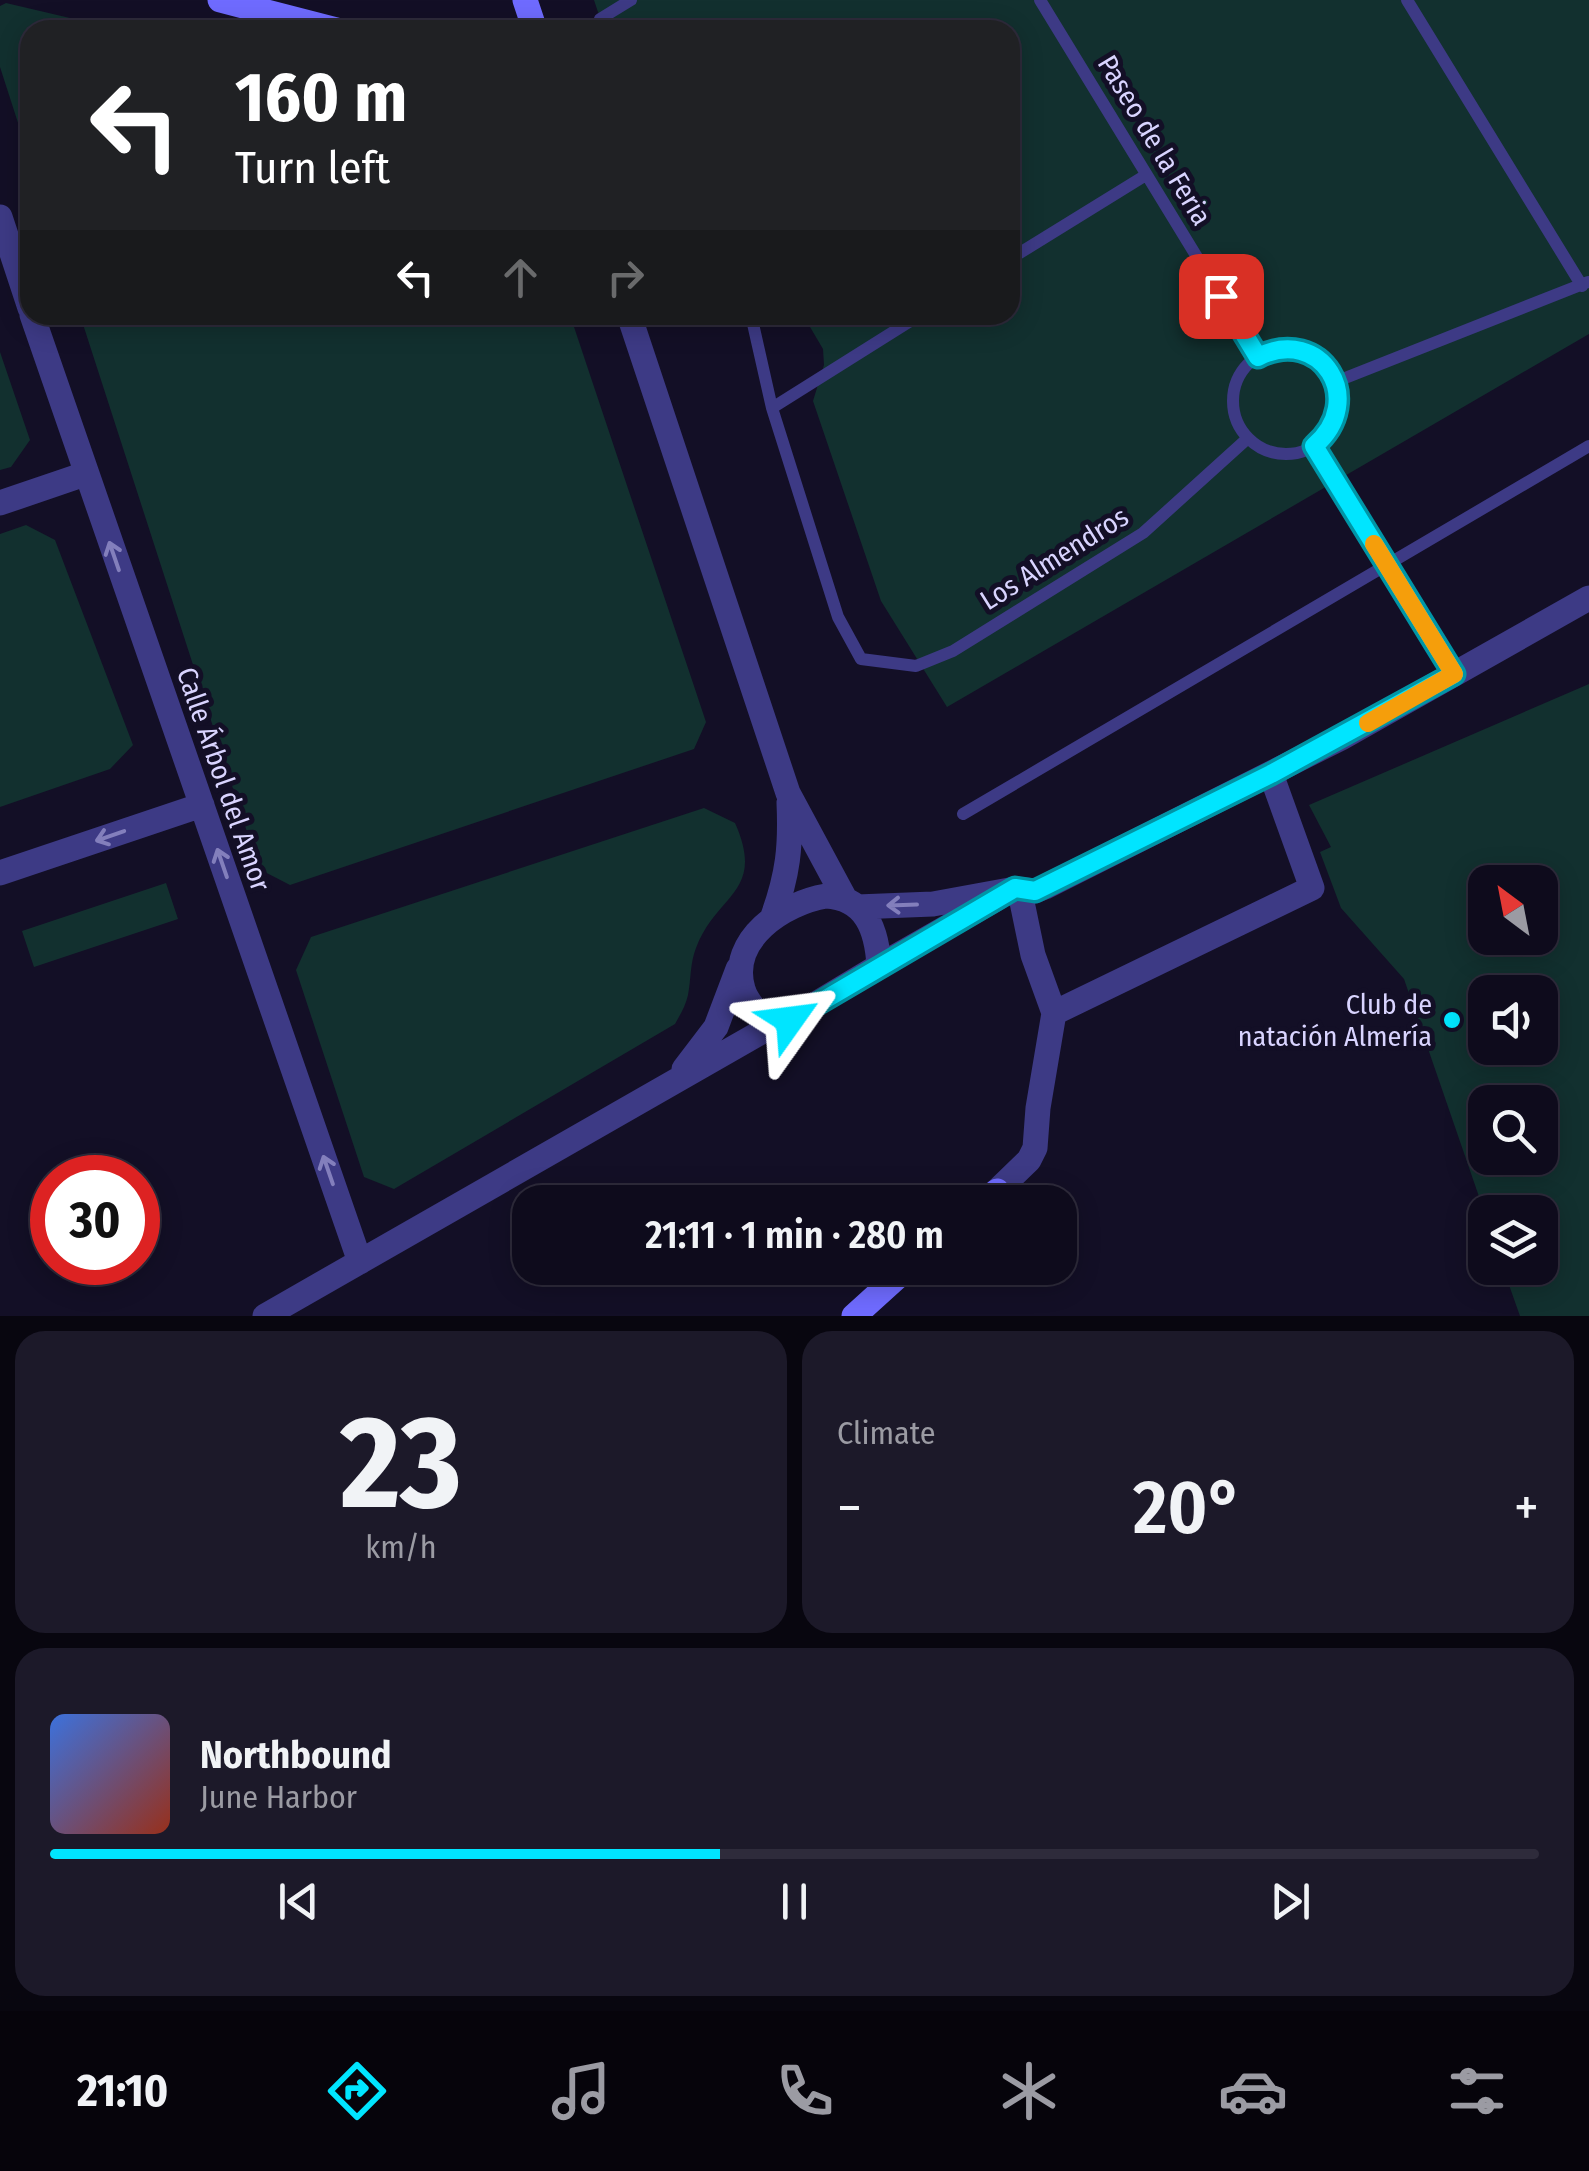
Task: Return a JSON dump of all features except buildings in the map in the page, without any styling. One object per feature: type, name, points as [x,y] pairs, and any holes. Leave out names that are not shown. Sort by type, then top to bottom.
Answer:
[{"type":"street","points":[[220,0],[298,20]]},
{"type":"street","points":[[0,217],[20,278]]},
{"type":"street","name":"Calle Árbol del Amor","points":[[35,325],[360,1262]]},
{"type":"street","points":[[632,325],[788,793],[851,902],[874,932],[880,966]]},
{"type":"street","points":[[0,503],[85,474]]},
{"type":"street","points":[[670,1084],[716,1028],[742,958],[760,928],[774,916],[810,899],[933,904],[1015,888],[1035,891],[1271,774],[1589,598]]},
{"type":"street","points":[[1054,1013],[1312,888],[1271,774]]},
{"type":"street","points":[[774,916],[791,850],[788,793]]},
{"type":"street","points":[[0,873],[202,805]]},
{"type":"street","points":[[265,1316],[770,1027],[790,1020],[1015,888]]},
{"type":"street","points":[[1002,1185],[1030,1160],[1035,1148],[1054,1013],[1033,956],[1022,902],[1015,888]]},
{"type":"street","points":[[742,958],[743,991],[770,1027]]},
{"type":"street","points":[[854,1316],[888,1285]]},
{"type":"lane","points":[[600,19],[631,0]]},
{"type":"lane","name":"Paseo de la Feria","points":[[1040,0],[1258,357]]},
{"type":"lane","points":[[1335,382],[1586,284],[1407,0]]},
{"type":"lane","points":[[1020,253],[1146,175]]},
{"type":"lane","points":[[753,325],[772,408],[904,325]]},
{"type":"lane","points":[[1280,349],[1299,350],[1324,364],[1335,382],[1339,399],[1336,421],[1314,446],[1282,454],[1262,448],[1248,438],[1235,414],[1234,392],[1241,374],[1258,357],[1280,349]]},
{"type":"lane","name":"Los Almendros","points":[[772,408],[838,618],[860,659],[916,666],[952,651],[1143,533],[1248,438]]},
{"type":"lane","points":[[1314,446],[1454,674]]},
{"type":"lane","points":[[963,814],[1589,446]]},
{"type":"green space","points":[[594,0],[1589,0],[1589,334],[947,707],[881,601],[813,401],[824,365],[823,349],[809,325],[1020,325],[1020,20],[601,20]]},
{"type":"green space","points":[[6,3],[78,20],[20,20],[20,129],[0,67],[0,6]]},
{"type":"green space","points":[[83,325],[573,325],[706,722],[694,749],[290,885],[259,869]]},
{"type":"green space","points":[[0,352],[30,440],[11,467],[0,470]]},
{"type":"green space","points":[[26,525],[55,540],[133,745],[110,769],[0,807],[0,534]]},
{"type":"green space","name":"Club de natación Almería","points":[[1589,684],[1589,1316],[1520,1316],[1509,1285],[1558,1285],[1558,1195],[1478,1195],[1472,1175],[1558,1175],[1558,1085],[1468,1085],[1468,1165],[1404,979],[1341,908],[1320,852],[1331,847],[1309,805]]},
{"type":"green space","points":[[704,808],[735,823],[745,864],[735,891],[696,948],[687,999],[675,1024],[394,1189],[364,1177],[296,970],[311,937]]},
{"type":"green space","points":[[166,883],[178,919],[34,967],[22,931]]},
{"type":"slow traffic","points":[[1368,723],[1454,674],[1374,544]]},
{"type":"place","name":"Club de natación Almería","points":[[1452,1020]]},
{"type":"route","points":[[790,1020],[1015,888],[1035,891],[1147,838],[1341,738],[1454,674],[1314,446],[1336,421],[1338,390],[1330,372],[1317,358],[1299,350],[1280,349],[1258,357],[1221,296]]}]
